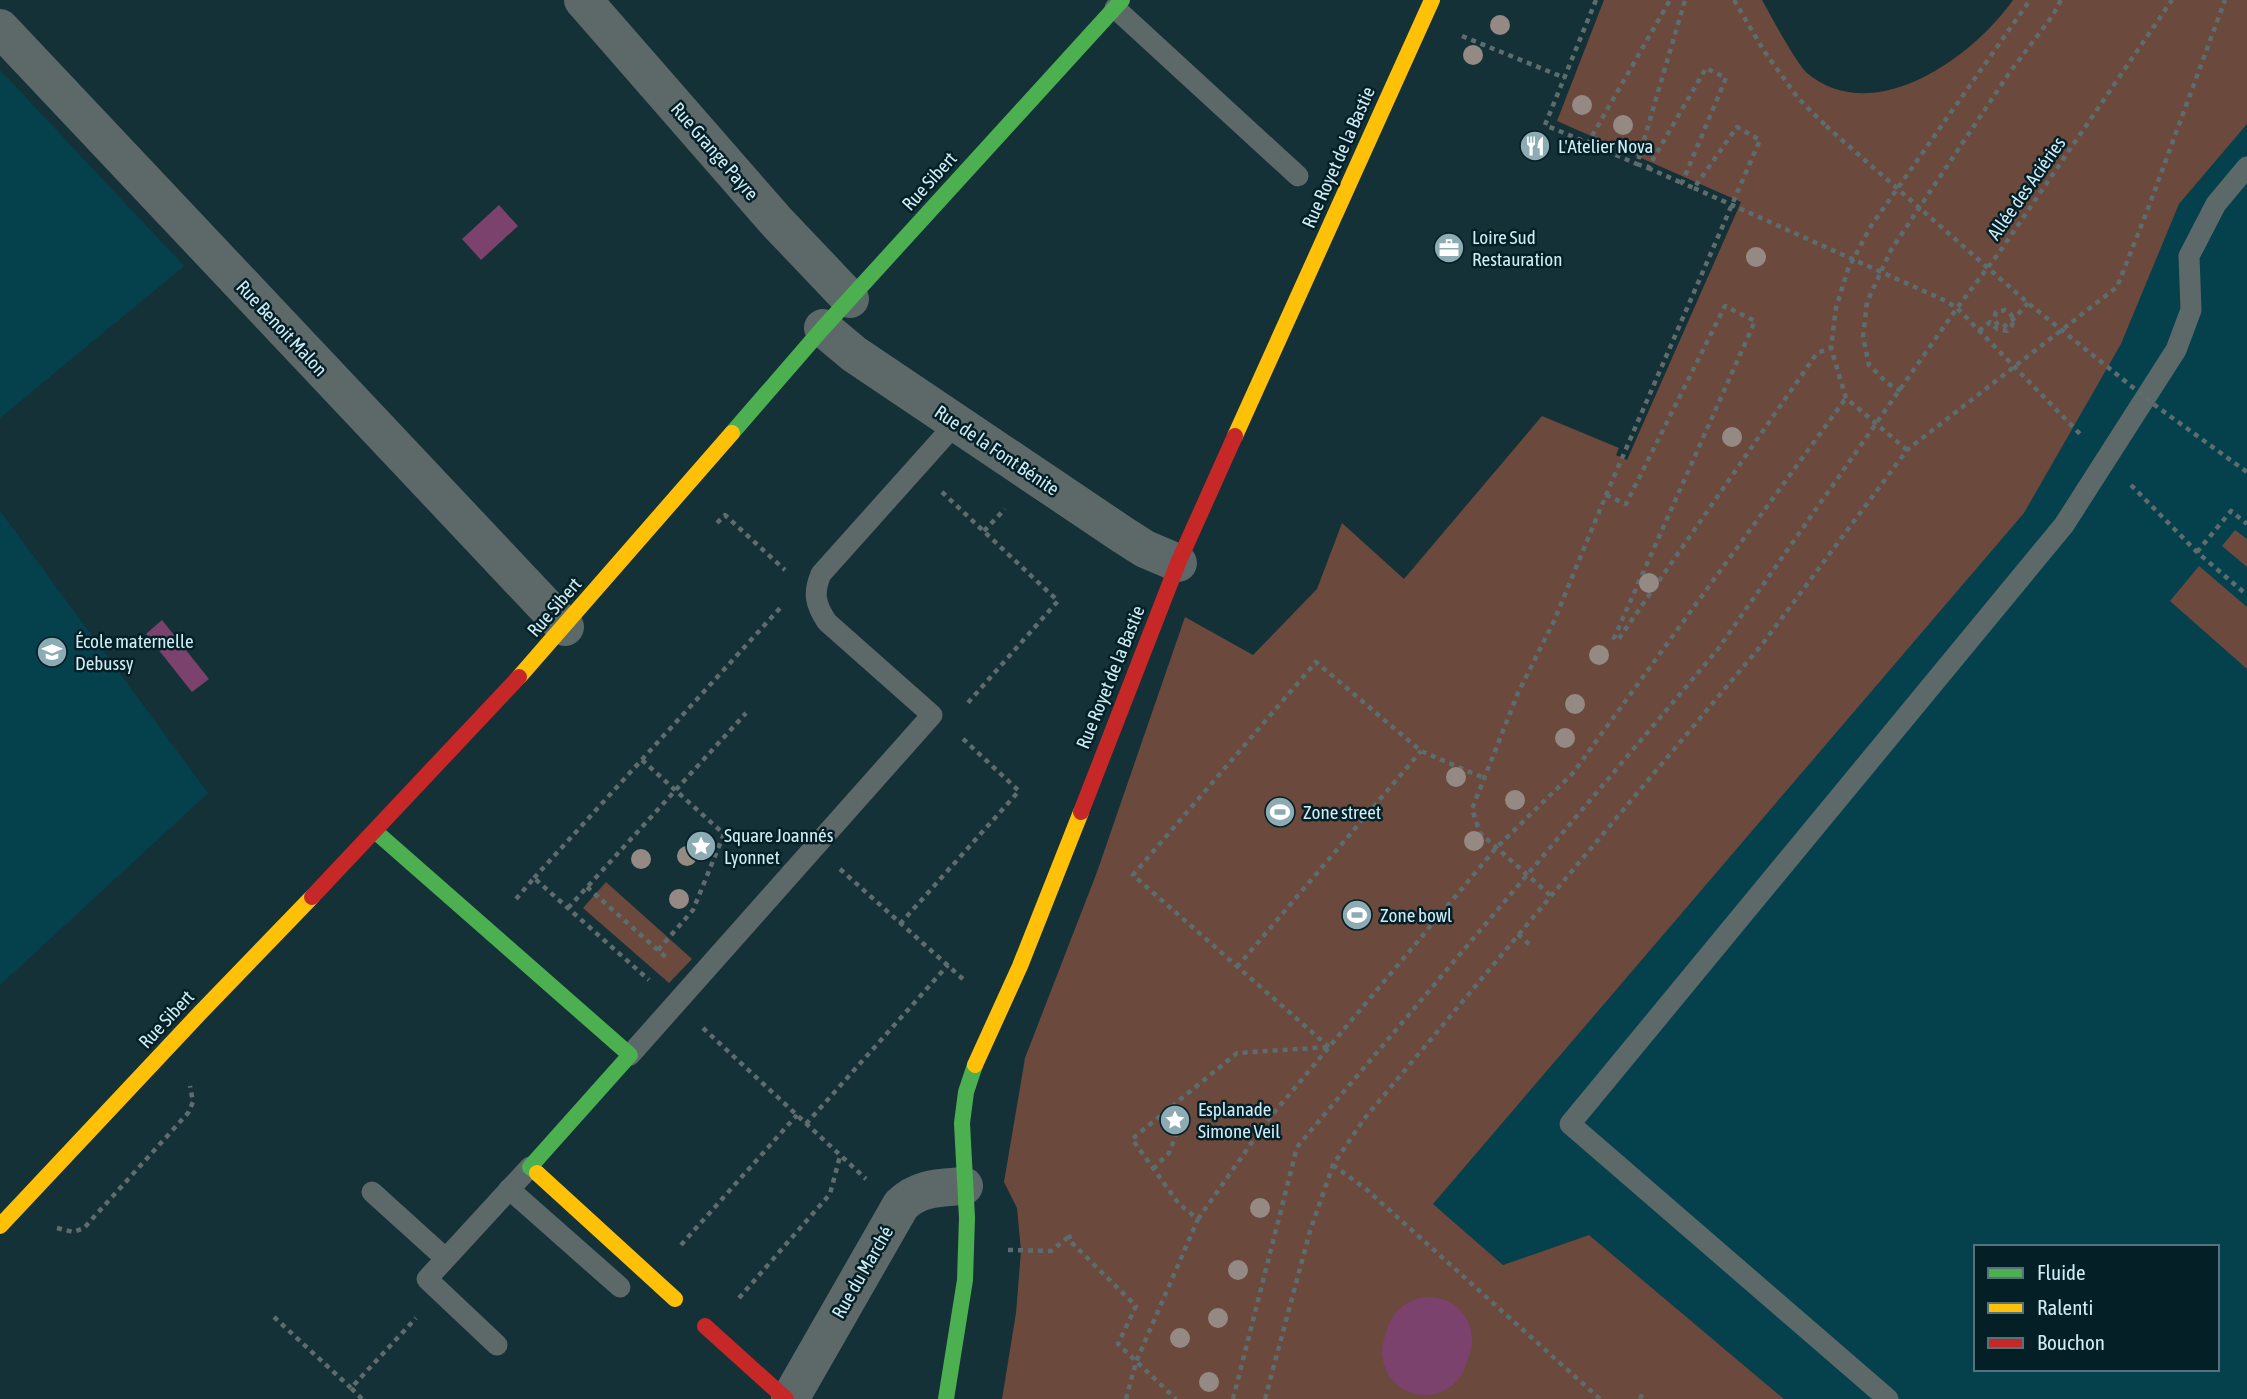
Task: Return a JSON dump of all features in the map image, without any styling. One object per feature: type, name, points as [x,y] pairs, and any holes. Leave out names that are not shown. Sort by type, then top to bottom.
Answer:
[{"type":"street","name":"Rue Grange Payre","points":[[583,0],[775,220],[850,299]]},
{"type":"street","name":"Rue Royet de la Bastie","points":[[946,1399],[965,1280],[967,1218],[962,1123],[966,1092],[976,1063],[1020,966],[1178,562],[1432,0]]},
{"type":"street","name":"Rue Sibert","points":[[0,1226],[200,1013],[376,832],[565,627],[823,328],[1119,4]]},
{"type":"street","name":"Rue Benoit Malon","points":[[0,28],[565,627]]},
{"type":"street","name":"Rue de la Font Bénite","points":[[823,328],[854,354],[1145,549],[1178,562]]},
{"type":"street","points":[[376,832],[630,1055],[530,1167],[675,1299]]},
{"type":"street","name":"Rue du Marché","points":[[788,1399],[901,1205],[921,1190],[964,1186]]},
{"type":"street","points":[[707,1328],[788,1399]]},
{"type":"lane","points":[[1119,4],[1298,176]]},
{"type":"lane","points":[[1888,1399],[1570,1124],[2064,525],[2176,350],[2191,310],[2189,256],[2216,204],[2247,167]]},
{"type":"lane","points":[[630,1055],[932,715],[827,622],[817,607],[814,590],[821,574],[957,422]]},
{"type":"lane","points":[[497,1345],[426,1279],[530,1167]]},
{"type":"lane","points":[[509,1189],[620,1287]]},
{"type":"lane","points":[[372,1192],[445,1258]]},
{"type":"path","points":[[1596,0],[1545,125],[1694,188],[1946,301],[1957,308],[2013,367]]},
{"type":"path","points":[[1588,144],[1670,0]]},
{"type":"path","points":[[1637,164],[1685,0]]},
{"type":"path","points":[[1734,0],[1764,51],[1798,98],[1826,126],[2028,303],[2156,406],[2247,472]]},
{"type":"path","points":[[1907,450],[1846,398],[1830,348],[1836,308],[1853,259],[1871,226],[2030,0]]},
{"type":"path","points":[[1901,391],[1887,383],[1869,365],[1863,337],[1867,302],[1891,250],[2061,0]]},
{"type":"path","name":"Allée des Aciéries","points":[[1233,1399],[1297,1147],[1718,649],[1957,308],[2001,250],[2172,0]]},
{"type":"path","points":[[1265,1399],[1310,1231],[1333,1165],[1364,1119],[1764,642],[1907,450],[2117,287],[2225,0]]},
{"type":"path","points":[[1457,33],[1565,78]]},
{"type":"path","points":[[1648,168],[1706,68],[1726,78],[1682,183]]},
{"type":"path","points":[[1550,895],[1480,833],[1472,809],[1518,693],[1554,621],[1760,140],[1737,127],[1694,188]]},
{"type":"path","points":[[2014,318],[2001,309],[1994,315],[1997,325],[2003,327],[2014,318],[2028,303]]},
{"type":"path","points":[[1606,495],[1626,504],[1725,306],[1755,321],[1614,638],[1618,640],[1817,353],[1830,348]]},
{"type":"path","points":[[1979,331],[1990,322],[1997,329],[2007,331],[2012,328],[2014,318]]},
{"type":"path","points":[[1126,1399],[1136,1362],[1198,1219],[1267,1121],[1496,848],[1573,773],[1846,398]]},
{"type":"path","points":[[915,467],[1058,601],[960,711],[932,715]]},
{"type":"path","points":[[2196,552],[2231,511],[2247,524]]},
{"type":"path","points":[[716,524],[725,515],[801,585],[814,590]]},
{"type":"path","points":[[513,902],[763,626]]},
{"type":"path","points":[[1329,1047],[1133,875],[1316,662],[1421,751],[1484,778]]},
{"type":"path","points":[[900,924],[1019,791],[960,736],[960,711]]},
{"type":"path","points":[[568,908],[746,713]]},
{"type":"path","points":[[1237,967],[1421,751]]},
{"type":"path","points":[[642,760],[723,834],[768,841]]},
{"type":"path","points":[[658,950],[693,909],[723,834]]},
{"type":"path","points":[[816,848],[966,982]]},
{"type":"path","points":[[534,878],[677,1004],[872,1184]]},
{"type":"path","points":[[587,887],[695,984]]},
{"type":"path","points":[[1518,934],[1531,946]]},
{"type":"path","points":[[806,1125],[947,965]]},
{"type":"path","points":[[1198,1219],[1178,1204],[1132,1139],[1237,1053],[1329,1047]]},
{"type":"path","points":[[52,1225],[73,1233],[84,1228],[188,1113],[193,1102],[193,1092],[188,1082]]},
{"type":"path","points":[[1153,1168],[1169,1153],[1177,1132],[1162,1114]]},
{"type":"path","points":[[678,1247],[797,1115]]},
{"type":"path","points":[[707,1328],[830,1194],[840,1156]]},
{"type":"path","points":[[1333,1165],[1366,1189],[1600,1399]]},
{"type":"path","points":[[1005,1250],[1051,1251],[1074,1235]]},
{"type":"path","points":[[1067,1238],[1136,1306],[1118,1344],[1176,1399]]},
{"type":"path","points":[[274,1317],[351,1388]]},
{"type":"path","points":[[1640,1399],[1643,1392]]},
{"type":"shaded area","points":[[1604,0],[1762,0],[1790,50],[1807,73],[1833,88],[1862,93],[1891,90],[1920,79],[1948,63],[1995,22],[2013,0],[2247,0],[2247,124],[2179,204],[2121,344],[2024,513],[1433,1204],[1503,1265],[1589,1235],[1784,1399],[1002,1399],[1016,1313],[1021,1251],[1017,1208],[1004,1182],[1025,1058],[1097,872],[1185,617],[1253,655],[1317,589],[1342,523],[1404,579],[1542,416],[1619,448],[1616,455],[1627,460],[1741,202],[1557,121]]},
{"type":"shaded area","points":[[0,70],[184,266],[0,418]]},
{"type":"shaded area","points":[[2247,124],[2247,1399],[1784,1399],[1589,1235],[1503,1265],[1433,1204],[2024,512],[2121,344],[2179,204]]},
{"type":"shaded area","points":[[499,205],[518,226],[481,260],[462,239]]},
{"type":"shaded area","name":"École maternelle Debussy","points":[[0,511],[208,793],[0,985]]},
{"type":"shaded area","points":[[2235,530],[2247,539],[2247,567],[2222,546]]},
{"type":"shaded area","points":[[2199,566],[2247,607],[2247,669],[2170,601]]},
{"type":"shaded area","points":[[162,620],[209,679],[192,692],[146,634]]},
{"type":"shaded area","points":[[606,882],[692,959],[669,983],[583,908]]},
{"type":"waterway","points":[[1425,1352],[1429,1340]]},
{"type":"traffic: fast","points":[[732,433],[823,328],[1122,0]]},
{"type":"traffic: fast","points":[[376,832],[630,1055],[530,1167],[537,1173]]},
{"type":"traffic: fast","points":[[946,1399],[965,1280],[967,1218],[962,1123],[966,1092],[975,1065]]},
{"type":"traffic: slow","points":[[1235,436],[1432,0]]},
{"type":"traffic: slow","points":[[519,677],[732,433]]},
{"type":"traffic: slow","points":[[975,1065],[1020,966],[1081,812]]},
{"type":"traffic: slow","points":[[0,1226],[312,897]]},
{"type":"traffic: slow","points":[[537,1173],[675,1299]]},
{"type":"traffic: jam","points":[[1081,812],[1178,563],[1235,436]]},
{"type":"traffic: jam","points":[[312,897],[519,677]]},
{"type":"traffic: jam","points":[[705,1326],[786,1399]]},
{"type":"place","name":"L'Atelier Nova","points":[[1535,146]]},
{"type":"place","name":"Loire Sud Restauration","points":[[1449,248]]},
{"type":"place","name":"École maternelle Debussy","points":[[52,652]]},
{"type":"place","name":"Zone street","points":[[1280,812]]},
{"type":"place","name":"Square Joannés Lyonnet","points":[[701,846]]},
{"type":"place","name":"Zone bowl","points":[[1357,915]]},
{"type":"place","name":"Esplanade Simone Veil","points":[[1175,1120]]}]
